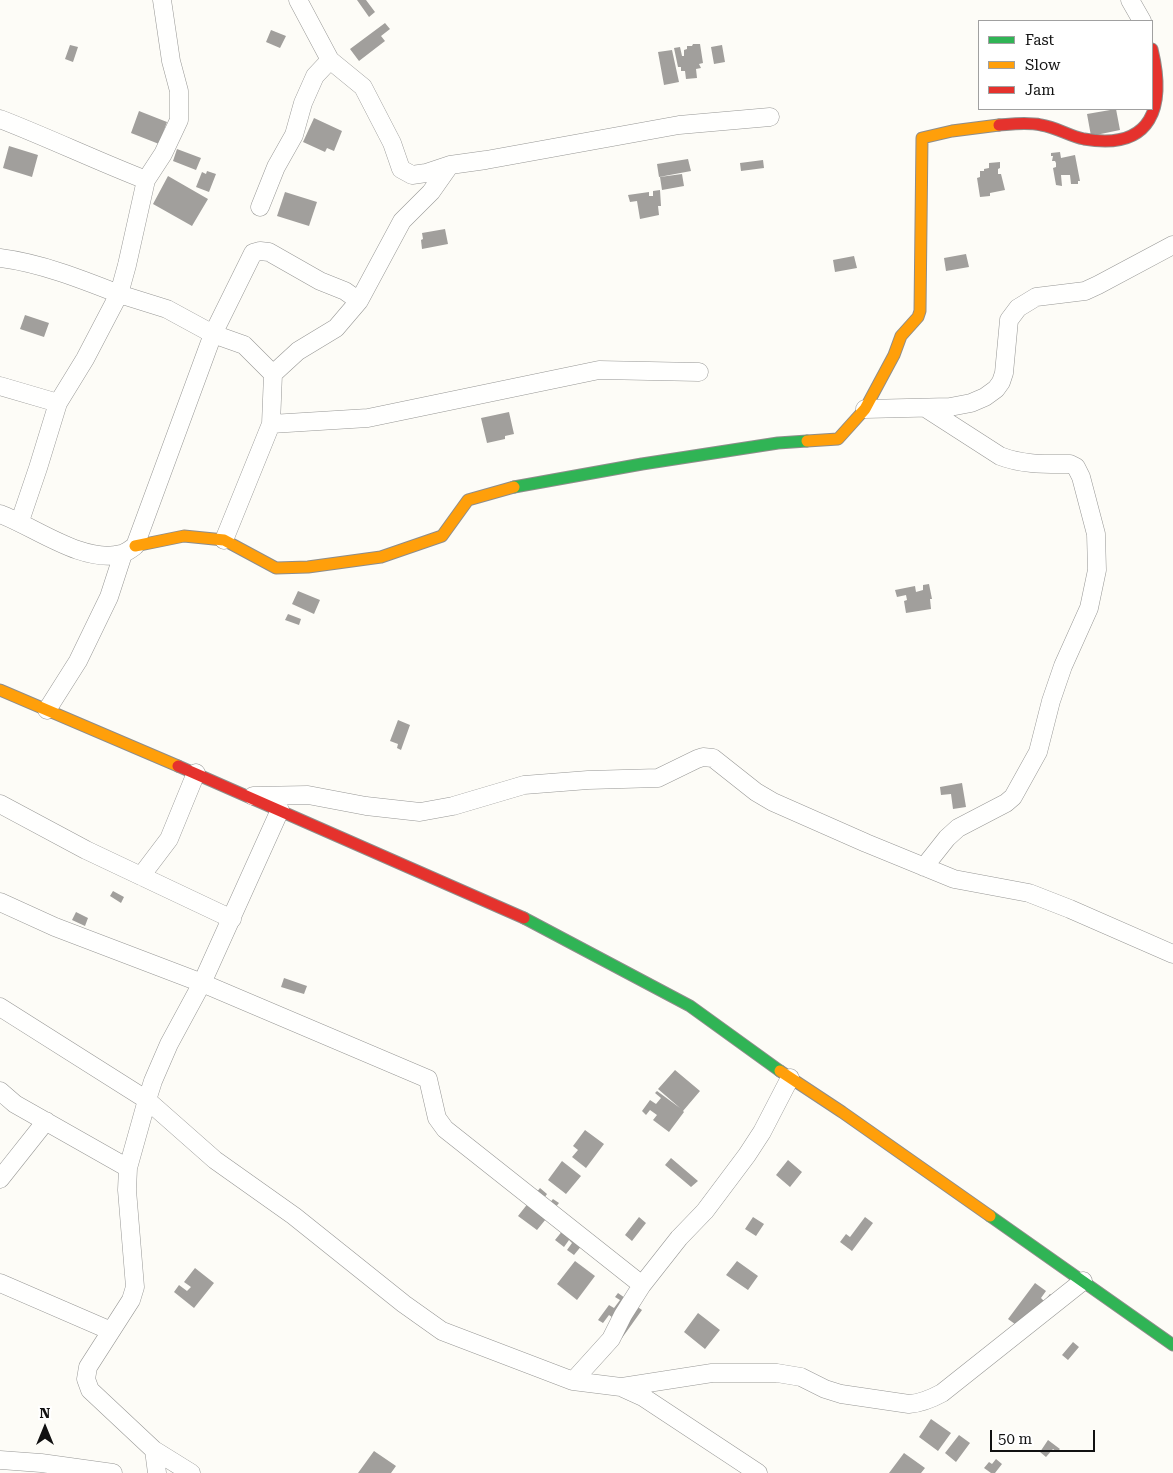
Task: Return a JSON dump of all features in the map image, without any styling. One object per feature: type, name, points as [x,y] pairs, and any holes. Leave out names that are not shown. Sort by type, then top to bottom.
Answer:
[{"type":"street","points":[[20,521],[58,404],[85,359],[119,294],[146,180],[163,154],[178,120],[178,91],[171,61],[162,0]]},
{"type":"street","points":[[298,0],[330,60],[363,87],[392,143],[401,169],[412,175],[426,173],[450,165],[679,124],[770,117]]},
{"type":"street","points":[[1130,0],[1141,20]]},
{"type":"street","points":[[0,514],[20,521],[77,551],[105,556],[184,536],[224,540],[276,568],[308,567],[381,557],[442,536],[468,500],[512,487],[778,443],[838,439],[865,410],[894,355],[901,336],[918,317],[920,311],[922,138],[941,132],[1027,124],[1053,127],[1076,137],[1088,139],[1122,140],[1134,136],[1150,119],[1159,94],[1158,70],[1153,52]]},
{"type":"street","points":[[260,207],[276,168],[294,135],[303,103],[315,76],[330,60]]},
{"type":"street","points":[[0,119],[50,138],[146,180]]},
{"type":"street","points":[[224,540],[271,424],[273,374],[298,351],[336,328],[359,301],[402,221],[431,192],[450,165]]},
{"type":"street","points":[[865,410],[950,407],[971,403],[985,397],[996,389],[1004,372],[1009,320],[1018,308],[1042,296],[1085,291],[1173,245]]},
{"type":"street","points":[[47,710],[78,661],[105,605],[129,550],[212,334],[253,253],[260,251],[269,252],[320,281],[345,291],[359,301]]},
{"type":"street","points":[[0,258],[18,260],[168,309],[212,334],[244,345],[273,374]]},
{"type":"street","points":[[271,424],[368,418],[599,370],[699,372]]},
{"type":"street","points":[[0,386],[58,404]]},
{"type":"street","points":[[924,866],[947,838],[958,828],[1006,803],[1013,797],[1027,773],[1038,752],[1051,701],[1063,666],[1089,608],[1097,570],[1098,554],[1094,526],[1081,477],[1076,467],[1070,464],[1024,463],[1006,459],[927,409]]},
{"type":"street","points":[[1,692],[196,773],[510,911],[690,1006],[1173,1345]]},
{"type":"street","points":[[250,797],[308,795],[366,806],[420,812],[453,806],[524,785],[588,780],[658,778],[697,759],[708,757],[713,758],[756,792],[773,802],[866,843],[954,879],[1029,893],[1173,954]]},
{"type":"street","points":[[141,876],[169,839],[196,773]]},
{"type":"street","points":[[0,804],[86,850],[232,919]]},
{"type":"street","points":[[191,1473],[154,1450],[90,1390],[86,1379],[88,1366],[131,1300],[135,1287],[127,1190],[128,1168],[153,1081],[169,1044],[202,983],[232,919],[280,810]]},
{"type":"street","points":[[0,902],[55,927],[202,983],[428,1078],[437,1118],[445,1129],[642,1286]]},
{"type":"street","points":[[2,1010],[147,1100],[215,1160],[294,1216],[404,1304],[442,1331],[573,1381],[621,1387],[712,1373],[777,1373],[801,1378],[819,1387],[841,1394],[917,1404],[942,1393],[1083,1281]]},
{"type":"street","points":[[573,1381],[611,1339],[623,1315],[642,1286],[679,1238],[705,1211],[747,1155],[762,1132],[790,1078]]},
{"type":"street","points":[[0,1091],[15,1104],[128,1168]]},
{"type":"street","points":[[0,1179],[46,1121]]},
{"type":"street","points":[[0,1283],[111,1331]]},
{"type":"street","points":[[621,1387],[650,1401],[758,1473]]},
{"type":"street","points":[[154,1450],[157,1473]]},
{"type":"street","points":[[0,1460],[35,1468],[113,1473]]},
{"type":"building","points":[[357,0],[366,0],[375,12],[369,17]]},
{"type":"building","points":[[385,23],[390,29],[381,36],[385,41],[359,61],[350,49]]},
{"type":"building","points":[[271,30],[286,36],[280,48],[266,42]]},
{"type":"building","points":[[693,44],[700,44],[703,63],[699,64],[701,68],[696,69],[697,78],[686,79],[685,71],[681,71],[681,67],[678,67],[674,48],[680,47],[682,56],[684,56],[684,50],[687,49],[687,46],[692,46]]},
{"type":"building","points":[[70,45],[78,47],[73,62],[65,59]]},
{"type":"building","points":[[722,45],[725,62],[714,64],[711,47]]},
{"type":"building","points":[[672,50],[679,82],[664,85],[658,52]]},
{"type":"building","points":[[1116,110],[1120,130],[1091,136],[1087,114]]},
{"type":"building","points":[[139,111],[167,122],[159,144],[131,133]]},
{"type":"building","points":[[314,118],[342,131],[334,151],[327,148],[325,152],[303,142]]},
{"type":"building","points":[[9,146],[38,155],[32,177],[3,168]]},
{"type":"building","points":[[177,149],[201,158],[196,170],[173,161]]},
{"type":"building","points":[[1060,152],[1061,158],[1075,155],[1080,181],[1078,181],[1078,184],[1071,184],[1070,175],[1061,175],[1062,186],[1056,185],[1053,168],[1056,167],[1056,163],[1052,161],[1053,156],[1051,156],[1051,153]]},
{"type":"building","points":[[688,159],[691,171],[659,177],[657,164]]},
{"type":"building","points":[[763,160],[764,168],[741,171],[740,163]]},
{"type":"building","points":[[1000,162],[998,174],[1001,174],[1005,190],[990,193],[990,196],[980,197],[977,178],[980,177],[980,171],[989,168],[989,163]]},
{"type":"building","points":[[207,171],[216,174],[209,192],[196,187],[202,172],[206,174]]},
{"type":"building","points":[[682,174],[684,186],[662,190],[660,177]]},
{"type":"building","points":[[168,176],[208,199],[192,226],[153,204]]},
{"type":"building","points":[[660,190],[661,206],[658,206],[659,215],[640,219],[637,201],[630,202],[628,195],[649,192],[649,196],[653,196],[653,191]]},
{"type":"building","points":[[285,192],[317,202],[309,226],[277,216]]},
{"type":"building","points":[[445,229],[448,244],[422,249],[422,233]]},
{"type":"building","points":[[966,254],[969,267],[946,271],[944,258]]},
{"type":"building","points":[[854,256],[857,268],[835,272],[833,260]]},
{"type":"building","points":[[25,315],[49,323],[44,337],[20,329]]},
{"type":"building","points":[[509,412],[514,434],[505,436],[505,439],[487,443],[481,418]]},
{"type":"building","points":[[929,584],[932,599],[930,599],[931,609],[906,613],[904,601],[907,600],[906,595],[897,597],[895,590],[915,586],[916,592],[923,590],[923,585]]},
{"type":"building","points":[[298,591],[320,600],[314,614],[292,604]]},
{"type":"building","points":[[288,614],[301,619],[299,625],[285,620]]},
{"type":"building","points":[[398,720],[410,725],[401,750],[397,748],[398,744],[390,741]]},
{"type":"building","points":[[962,783],[966,807],[953,809],[951,794],[941,795],[940,787]]},
{"type":"building","points":[[113,891],[124,897],[121,903],[110,896]]},
{"type":"building","points":[[76,912],[88,918],[85,926],[72,920]]},
{"type":"building","points":[[284,978],[307,986],[304,994],[281,987]]},
{"type":"building","points":[[675,1070],[700,1091],[669,1132],[653,1120],[657,1115],[650,1110],[646,1115],[642,1111],[650,1100],[656,1104],[661,1098],[655,1093],[657,1091],[680,1108],[658,1089]]},
{"type":"building","points":[[585,1130],[604,1144],[586,1168],[572,1157],[578,1150],[573,1146]]},
{"type":"building","points":[[671,1158],[698,1181],[691,1187],[665,1165]]},
{"type":"building","points":[[788,1160],[802,1172],[790,1187],[776,1175]]},
{"type":"building","points":[[562,1161],[581,1176],[566,1194],[548,1180]]},
{"type":"building","points":[[540,1188],[547,1194],[540,1204],[545,1208],[553,1199],[559,1203],[537,1230],[518,1216]]},
{"type":"building","points":[[639,1217],[646,1223],[632,1241],[625,1235]]},
{"type":"building","points":[[753,1217],[764,1224],[756,1236],[745,1229]]},
{"type":"building","points":[[865,1217],[873,1223],[852,1251],[840,1242],[846,1234],[850,1237]]},
{"type":"building","points":[[572,1219],[591,1234],[574,1255],[567,1250],[572,1243],[569,1240],[564,1247],[555,1240]]},
{"type":"building","points":[[575,1261],[595,1276],[577,1300],[557,1284]]},
{"type":"building","points":[[737,1261],[758,1276],[748,1290],[726,1275]]},
{"type":"building","points":[[195,1268],[214,1283],[194,1308],[174,1292],[179,1285],[187,1291],[191,1287],[184,1282]]},
{"type":"building","points":[[1035,1283],[1046,1291],[1041,1298],[1044,1301],[1050,1294],[1057,1299],[1030,1335],[1008,1319]]},
{"type":"building","points":[[618,1293],[642,1310],[622,1338],[609,1328],[616,1320],[609,1315],[603,1323],[598,1320],[609,1305],[614,1308],[620,1300],[615,1297]]},
{"type":"building","points":[[698,1313],[720,1330],[705,1349],[684,1332]]},
{"type":"building","points":[[1073,1342],[1079,1347],[1068,1360],[1062,1355]]},
{"type":"building","points":[[931,1419],[951,1433],[938,1451],[919,1437]]},
{"type":"building","points":[[959,1435],[970,1443],[956,1462],[945,1453]]},
{"type":"building","points":[[1048,1440],[1060,1449],[1057,1452],[1053,1449],[1046,1457],[1040,1452]]},
{"type":"building","points":[[374,1451],[396,1466],[391,1473],[358,1473]]},
{"type":"building","points":[[904,1453],[925,1468],[921,1473],[889,1473]]},
{"type":"building","points":[[996,1459],[1002,1464],[995,1473],[991,1473],[984,1468],[989,1462],[992,1464]]},
{"type":"traffic: fast","points":[[514,487],[642,464],[778,443],[807,441]]},
{"type":"traffic: fast","points":[[524,918],[690,1006],[780,1071]]},
{"type":"traffic: fast","points":[[990,1216],[1173,1345]]},
{"type":"traffic: slow","points":[[807,441],[838,439],[865,409],[894,355],[901,336],[918,317],[920,311],[922,138],[952,131],[999,125]]},
{"type":"traffic: slow","points":[[135,546],[184,536],[224,540],[276,568],[308,567],[381,557],[442,536],[468,500],[514,487]]},
{"type":"traffic: slow","points":[[0,690],[178,766]]},
{"type":"traffic: slow","points":[[780,1071],[990,1216]]},
{"type":"traffic: jam","points":[[999,125],[1036,124],[1084,139],[1107,141],[1126,138],[1140,131],[1149,120],[1155,106],[1157,89],[1153,54]]},
{"type":"traffic: jam","points":[[178,766],[524,918]]}]
